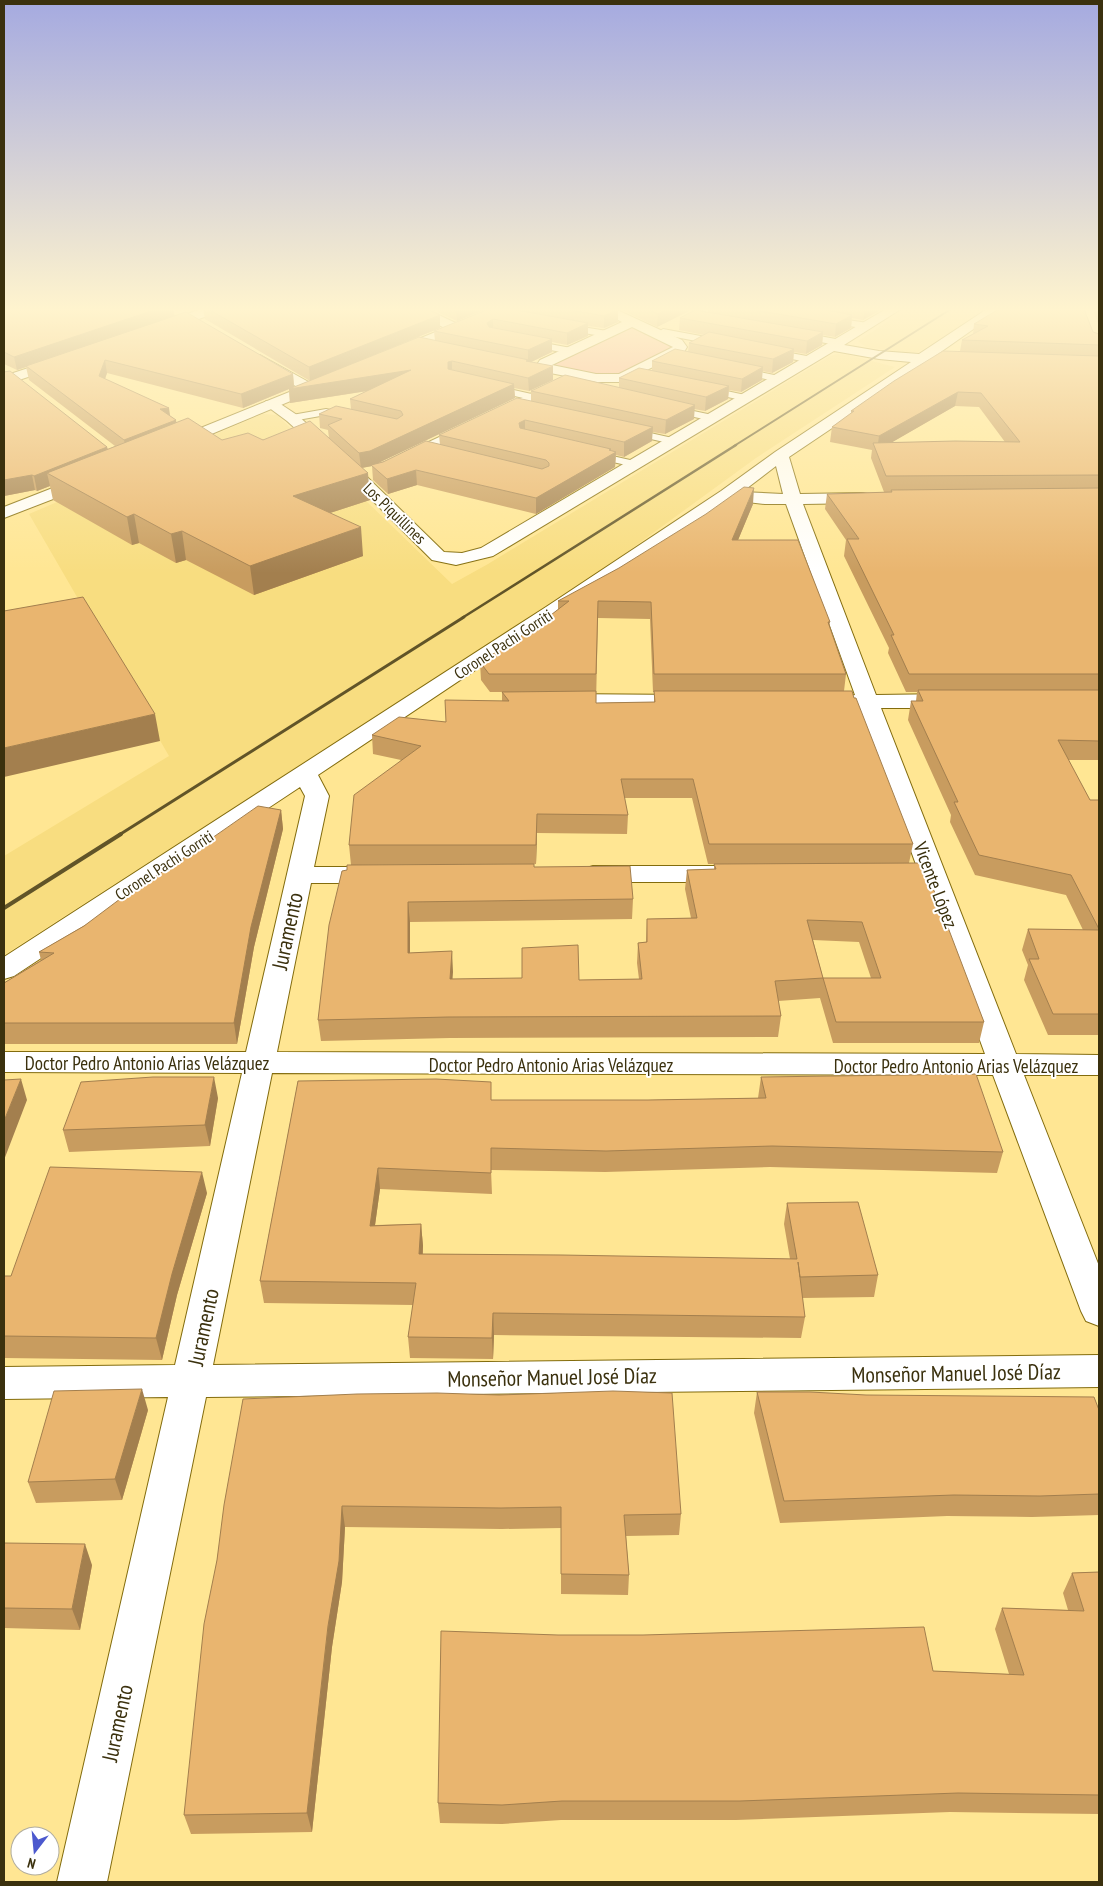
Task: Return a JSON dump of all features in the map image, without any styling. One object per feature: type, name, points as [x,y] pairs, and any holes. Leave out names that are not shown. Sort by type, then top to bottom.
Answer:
[{"type":"street","points":[[154,452],[288,397]]},
{"type":"street","points":[[392,465],[512,406],[531,403],[540,397]]},
{"type":"street","name":"Coronel Pachi Gorriti","points":[[4,970],[727,495],[781,455],[868,397]]},
{"type":"street","points":[[635,464],[746,398]]},
{"type":"street","name":"Los Piquillines","points":[[271,404],[292,418],[357,476],[438,556],[453,560],[487,552],[635,464]]},
{"type":"street","name":"Vicente López","points":[[781,455],[793,499],[931,873],[1099,1311]]},
{"type":"street","points":[[357,476],[377,472]]},
{"type":"street","points":[[4,513],[101,474]]},
{"type":"street","points":[[727,495],[751,498],[793,499],[882,498]]},
{"type":"street","points":[[416,701],[456,701]]},
{"type":"street","points":[[534,701],[712,702]]},
{"type":"street","points":[[830,702],[965,701]]},
{"type":"street","name":"Juramento","points":[[82,1882],[317,796],[305,773]]},
{"type":"street","points":[[902,873],[931,873]]},
{"type":"street","points":[[566,874],[744,874]]},
{"type":"street","points":[[299,875],[398,875]]},
{"type":"street","name":"Doctor Pedro Antonio Arias Velázquez","points":[[4,1062],[1099,1065]]},
{"type":"street","name":"Monseñor Manuel José Díaz","points":[[4,1383],[1099,1371]]},
{"type":"lane","points":[[513,397],[531,403]]},
{"type":"lane","points":[[741,397],[746,398]]},
{"type":"lane","points":[[658,406],[713,418]]},
{"type":"lane","points":[[292,418],[326,412],[352,418]]},
{"type":"lane","points":[[616,429],[673,441]]},
{"type":"lane","points":[[422,450],[441,455]]},
{"type":"lane","points":[[580,452],[635,464]]},
{"type":"shaded area","points":[[763,397],[849,397],[756,458],[594,576],[4,955],[4,856],[169,756],[29,514],[263,414],[277,415],[452,584]]},
{"type":"building","points":[[4,397],[43,397],[107,447],[34,476],[4,480]]},
{"type":"building","points":[[67,397],[145,397],[169,408],[160,409],[176,420],[124,440]]},
{"type":"building","points":[[354,397],[486,397],[370,451],[359,453],[328,425],[342,419],[319,414],[336,406],[397,419],[403,415],[401,411],[350,399]]},
{"type":"building","points":[[559,397],[660,397],[695,405],[666,420]]},
{"type":"building","points":[[871,397],[949,397],[879,436],[832,427],[854,411],[851,411]]},
{"type":"building","points":[[984,397],[1099,397],[1099,475],[886,476],[873,443],[955,441],[1020,442]]},
{"type":"building","points":[[517,398],[653,427],[624,442],[525,420],[519,423],[520,428],[611,449],[609,450],[616,452],[536,498],[416,470],[387,479],[371,465],[383,462],[426,441],[542,469],[549,466],[546,460],[439,435]]},
{"type":"building","points":[[188,418],[222,440],[248,433],[263,440],[310,421],[368,473],[293,496],[361,527],[250,566],[182,531],[171,534],[134,514],[127,517],[47,473]]},
{"type":"building","points":[[744,487],[754,488],[732,540],[798,540],[830,622],[828,622],[846,674],[654,674],[651,602],[598,601],[596,674],[489,674],[480,662],[534,628],[569,601],[558,601],[619,568],[706,514]]},
{"type":"building","points":[[1099,488],[1099,674],[909,674],[891,635],[894,635],[847,539],[859,539],[827,494],[892,492],[891,490]]},
{"type":"building","points":[[83,597],[155,714],[4,748],[4,611]]},
{"type":"building","points":[[918,690],[1099,690],[1099,741],[1058,740],[1090,800],[1099,800],[1099,929],[1071,875],[979,855],[954,802],[958,802],[911,701],[923,701]]},
{"type":"building","points":[[596,691],[596,703],[655,702],[654,691],[852,691],[913,844],[709,844],[693,779],[621,779],[628,815],[537,814],[536,845],[349,845],[354,795],[421,746],[372,735],[399,717],[446,722],[445,700],[509,701],[502,692]]},
{"type":"building","points":[[258,806],[281,810],[251,927],[234,1023],[4,1023],[4,983],[54,953],[39,952],[84,926],[132,890],[169,868]]},
{"type":"building","points":[[920,863],[922,867],[925,867],[984,1022],[836,1022],[823,978],[775,981],[781,1016],[448,1017],[318,1020],[329,925],[342,871],[347,870],[347,865],[534,864],[534,867],[630,866],[633,899],[408,902],[408,953],[452,951],[450,979],[522,978],[522,948],[578,945],[579,980],[642,979],[638,943],[647,942],[647,919],[697,918],[687,870],[716,869],[714,864]],"holes":[[[807,920],[862,922],[881,978],[823,978]]]},
{"type":"building","points":[[1028,929],[1099,930],[1099,1014],[1053,1014],[1029,959],[1039,959]]},
{"type":"building","points":[[976,1074],[1003,1152],[772,1146],[606,1151],[491,1148],[491,1173],[378,1168],[370,1226],[421,1224],[419,1254],[797,1259],[787,1203],[858,1202],[878,1275],[800,1277],[798,1262],[805,1317],[493,1313],[492,1338],[408,1337],[416,1283],[260,1281],[298,1081],[436,1079],[491,1082],[491,1100],[648,1100],[766,1098],[761,1077]]},
{"type":"building","points":[[153,1077],[214,1077],[205,1125],[63,1130],[81,1082]]},
{"type":"building","points":[[21,1079],[4,1121],[4,1080]]},
{"type":"building","points":[[50,1167],[202,1172],[172,1274],[156,1338],[4,1336],[4,1276],[11,1276]]},
{"type":"building","points":[[142,1389],[115,1479],[28,1482],[54,1391]]},
{"type":"building","points":[[613,1391],[672,1393],[681,1514],[624,1515],[629,1575],[561,1574],[561,1507],[342,1506],[339,1561],[328,1626],[307,1813],[184,1815],[204,1624],[217,1560],[224,1505],[243,1399],[357,1394],[437,1393],[499,1395]]},
{"type":"building","points":[[757,1392],[1094,1397],[1099,1410],[1099,1494],[1040,1496],[954,1495],[784,1501]]},
{"type":"building","points":[[4,1543],[85,1544],[72,1609],[4,1608]]},
{"type":"building","points":[[1099,1572],[1099,1795],[958,1793],[740,1801],[562,1801],[502,1805],[438,1803],[441,1631],[558,1635],[643,1635],[924,1627],[933,1671],[1024,1675],[1002,1608],[1084,1611],[1072,1573]]},
{"type":"railway","points":[[734,446],[812,397]]},
{"type":"railway","points":[[462,618],[736,445]]},
{"type":"railway","points":[[119,835],[464,617]]},
{"type":"railway","points":[[4,908],[121,834]]}]
